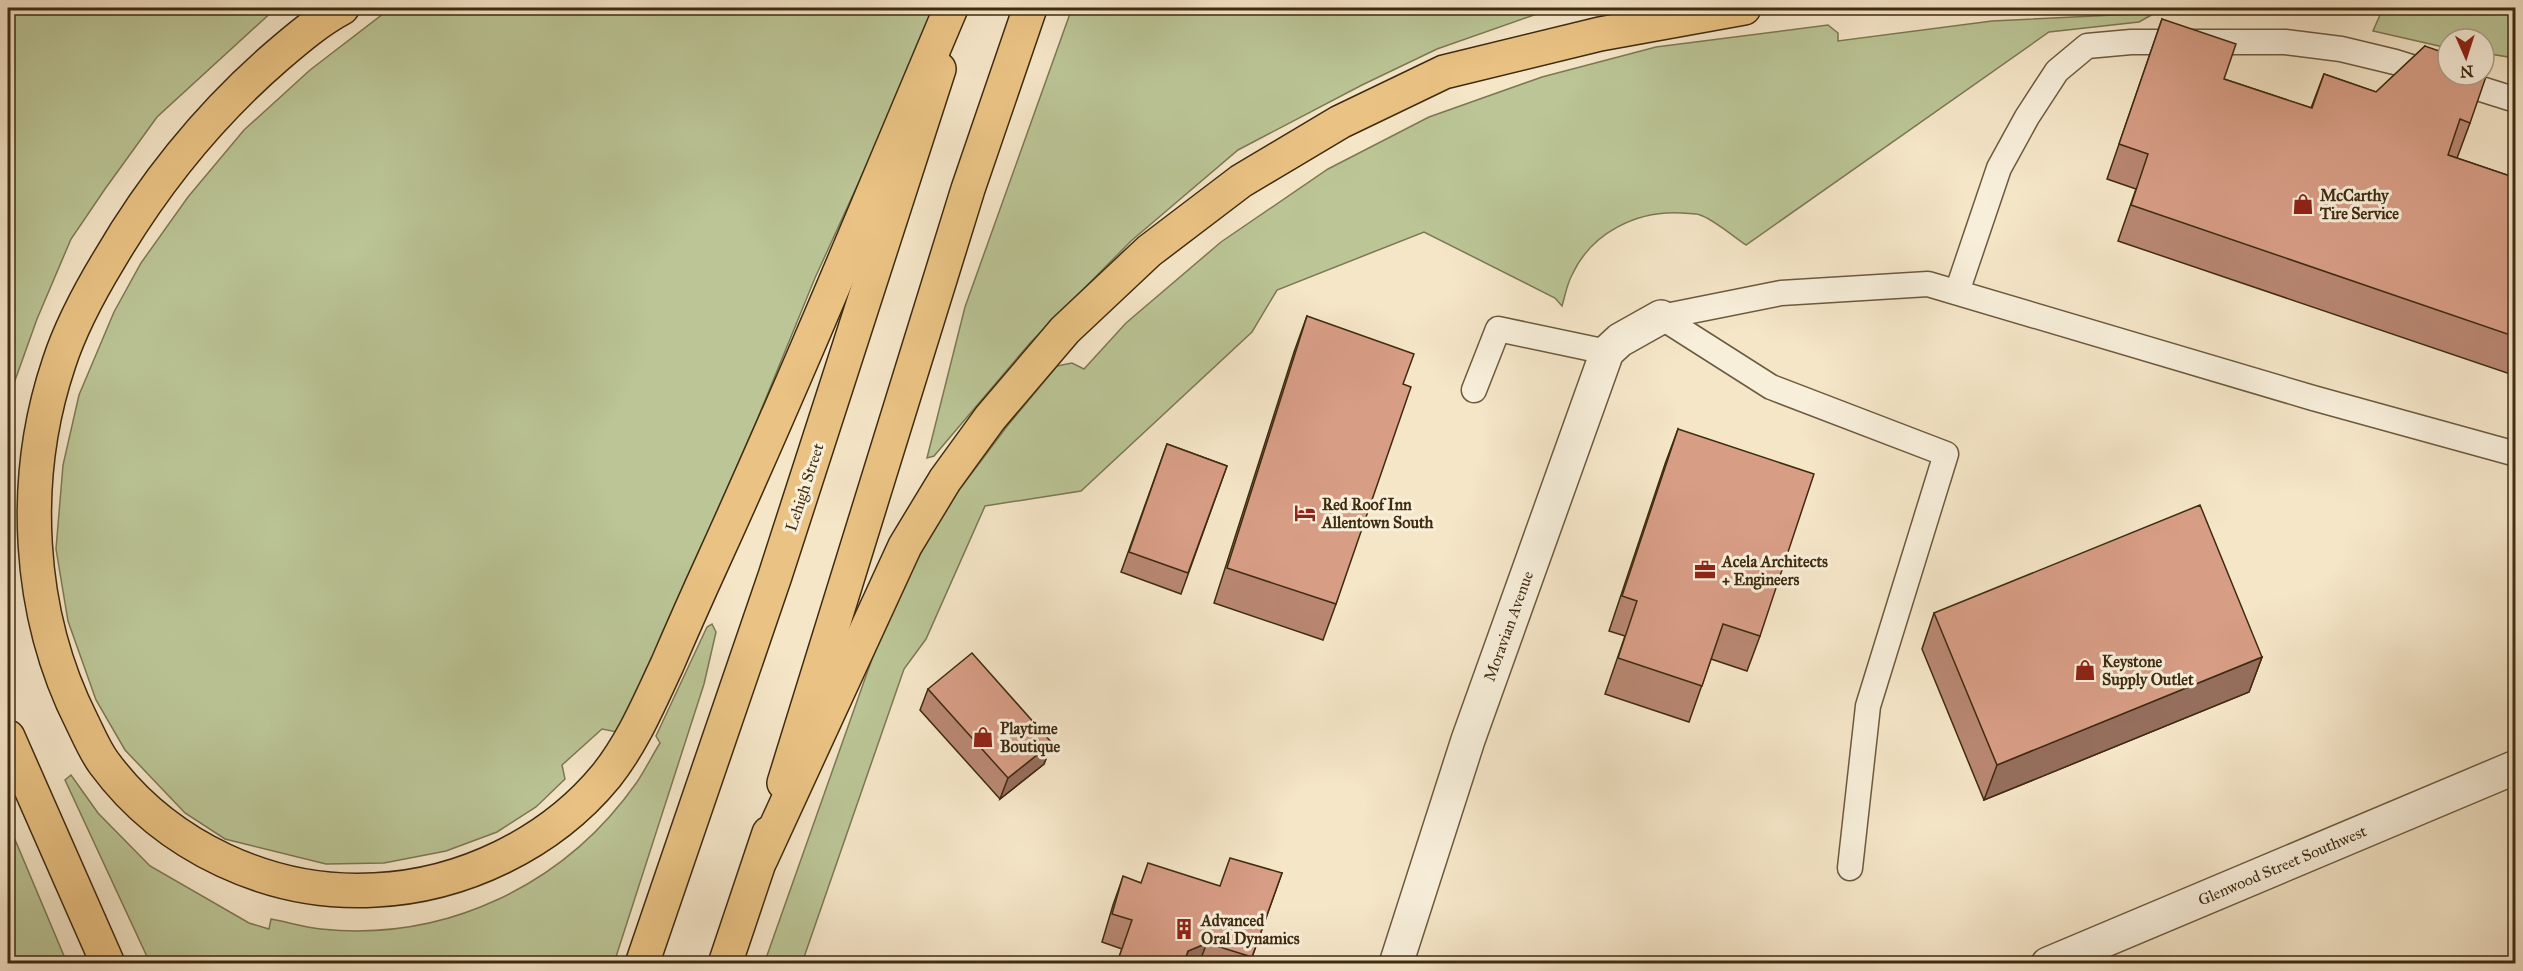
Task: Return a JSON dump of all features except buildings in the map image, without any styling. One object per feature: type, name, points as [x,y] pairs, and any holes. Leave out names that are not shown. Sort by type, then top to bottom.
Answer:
[{"type":"highway","points":[[342,8],[322,18],[248,81],[189,145],[137,213],[84,301],[59,362],[42,426],[33,508],[37,574],[50,639],[71,701],[101,760],[138,802],[181,837],[230,864],[282,882],[348,891],[404,889],[458,876],[509,854],[556,824],[604,778],[636,732],[768,441],[951,8]]},
{"type":"highway","name":"Lehigh Street","points":[[642,963],[775,576],[959,8]]},
{"type":"highway","points":[[725,963],[761,859],[968,189],[1030,8]]},
{"type":"highway","points":[[761,859],[905,546],[945,480],[990,418],[1065,330],[1149,251],[1241,181],[1340,122],[1444,72],[1600,34],[1744,8]]},
{"type":"highway","points":[[8,737],[108,963]]},
{"type":"street","points":[[1607,352],[1620,340],[1661,317]]},
{"type":"street","name":"Moravian Avenue","points":[[1396,963],[1471,731],[1607,352]]},
{"type":"street","name":"Glenwood Street Southwest","points":[[2048,963],[2516,767]]},
{"type":"lane","points":[[1957,292],[1999,168],[2027,117],[2057,71],[2087,46],[2131,42],[2285,42],[2341,50],[2395,62],[2516,100]]},
{"type":"lane","points":[[1661,317],[1781,293],[1928,284],[2301,394],[2516,454]]},
{"type":"lane","points":[[1661,317],[1772,387],[1946,454],[1869,706],[1850,868]]},
{"type":"lane","points":[[1474,390],[1498,329],[1607,352]]},
{"type":"green space","points":[[8,8],[276,8],[157,117],[105,189],[71,239],[37,319],[8,400]]},
{"type":"green space","points":[[395,8],[934,8],[873,151],[815,278],[757,420],[671,617],[657,658],[617,732],[602,729],[562,765],[565,779],[536,807],[497,832],[446,851],[384,863],[326,864],[225,839],[185,813],[125,750],[96,700],[68,621],[56,549],[63,465],[79,395],[114,312],[141,263],[188,197],[244,130],[310,70],[383,14]]},
{"type":"green space","points":[[1072,8],[1554,8],[1437,49],[1362,85],[1238,150],[1131,241],[1030,343],[934,456],[927,458],[965,307]]},
{"type":"green space","points":[[2383,8],[2515,8],[2515,58],[2496,55],[2496,27],[2436,27],[2436,45],[2373,31]]},
{"type":"green space","points":[[2155,13],[2139,22],[2049,32],[1746,245],[1711,220],[1696,214],[1665,213],[1632,220],[1617,227],[1603,236],[1580,260],[1569,282],[1562,306],[1555,298],[1424,232],[1277,290],[1252,332],[1081,491],[985,506],[926,639],[904,669],[802,963],[764,964],[873,656],[906,580],[947,506],[1008,425],[1057,366],[1072,363],[1084,369],[1126,323],[1221,242],[1328,169],[1429,117],[1542,77],[1656,47],[1828,25],[1838,33],[1838,41],[1992,21]]},
{"type":"green space","points":[[712,624],[716,632],[704,684],[614,963],[150,963],[65,780],[71,775],[98,813],[150,866],[249,923],[269,929],[271,919],[321,929],[368,931],[413,926],[457,915],[499,899],[538,877],[575,850],[608,818],[637,782],[660,743],[656,736],[707,627]]},
{"type":"green space","points":[[8,823],[67,963],[8,963]]},
{"type":"place","name":"McCarthy Tire Service","points":[[2303,204]]},
{"type":"place","name":"Red Roof Inn Allentown South","points":[[1305,513]]},
{"type":"place","name":"Acela Architects + Engineers","points":[[1705,570]]},
{"type":"place","name":"Keystone Supply Outlet","points":[[2085,670]]},
{"type":"place","name":"Playtime Boutique","points":[[983,737]]},
{"type":"place","name":"Advanced Oral Dynamics","points":[[1184,929]]}]
